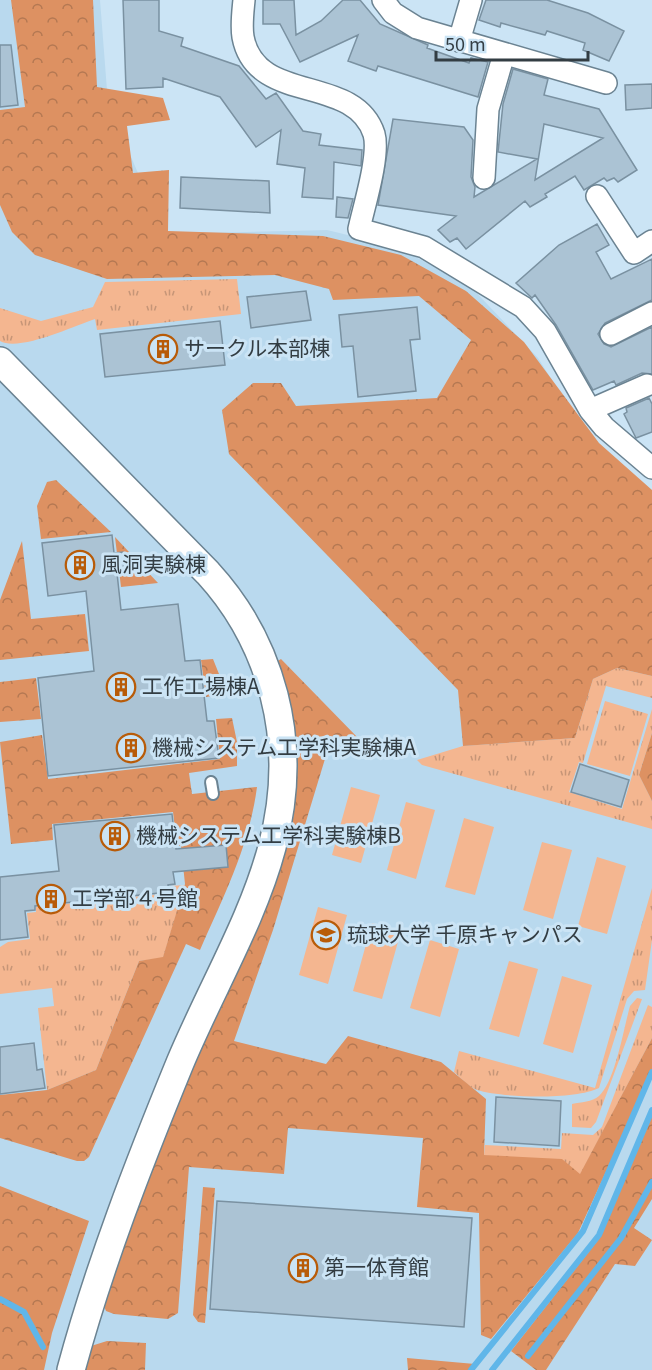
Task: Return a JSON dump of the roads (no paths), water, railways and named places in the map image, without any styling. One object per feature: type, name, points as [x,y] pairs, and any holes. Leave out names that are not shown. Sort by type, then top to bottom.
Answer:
[{"type":"street","points":[[244,0],[242,36],[249,53],[263,71],[288,84],[337,97],[362,111],[374,136],[374,153],[359,229],[424,247],[523,307],[545,331],[590,410],[604,427],[652,468]]},
{"type":"street","points":[[383,0],[393,13],[417,28],[606,82]]},
{"type":"street","points":[[459,41],[471,0]]},
{"type":"street","points":[[484,178],[488,109],[504,54]]},
{"type":"street","points":[[597,196],[634,253],[652,241]]},
{"type":"street","points":[[611,334],[652,313]]},
{"type":"street","points":[[0,361],[226,594],[244,621],[266,668],[276,703],[283,750],[282,811],[265,873],[165,1100],[120,1219],[71,1370]]},
{"type":"street","points":[[590,410],[646,385]]},
{"type":"waterway","points":[[471,1370],[583,1231],[652,1072]]},
{"type":"waterway","points":[[492,1370],[599,1235],[652,1110]]},
{"type":"waterway","points":[[528,1356],[621,1238],[652,1182]]},
{"type":"waterway","points":[[0,1299],[24,1312],[43,1347]]},
{"type":"place","name":"サークル本部棟","points":[[163,349]]},
{"type":"place","name":"風洞実験棟","points":[[80,565]]},
{"type":"place","name":"工作工場棟A","points":[[121,687]]},
{"type":"place","name":"機械システム工学科実験棟A","points":[[131,748]]},
{"type":"place","name":"機械システム工学科実験棟B","points":[[115,836]]},
{"type":"place","name":"工学部４号館","points":[[51,899]]},
{"type":"place","name":"琉球大学 千原キャンパス","points":[[326,935]]},
{"type":"place","name":"第一体育館","points":[[303,1268]]}]
